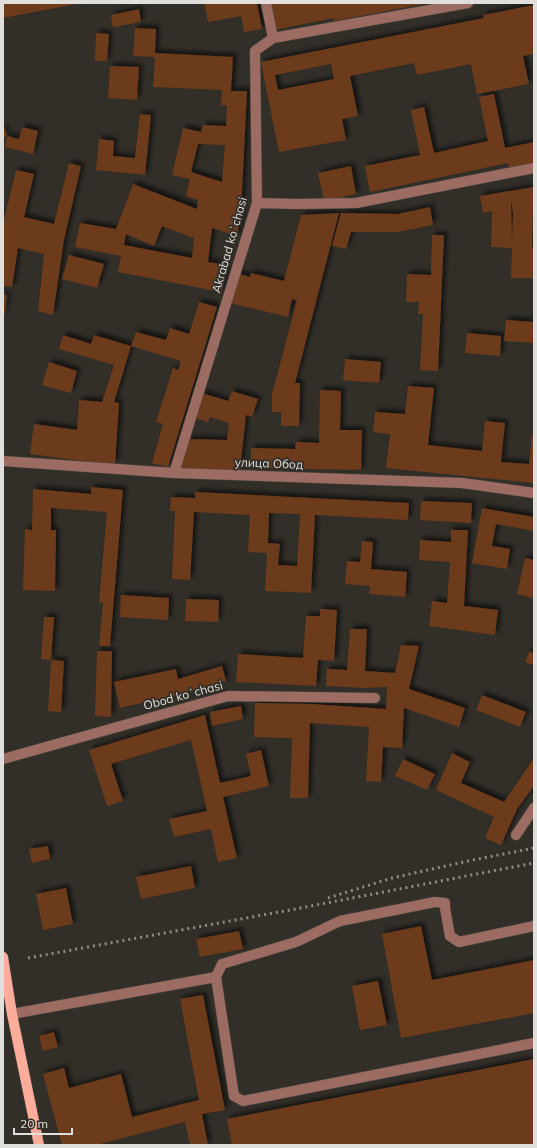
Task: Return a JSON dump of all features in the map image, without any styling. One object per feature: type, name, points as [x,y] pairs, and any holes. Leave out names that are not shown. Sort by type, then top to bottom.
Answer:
[{"type":"main road","points":[[3,956],[12,1014],[39,1145]]},
{"type":"street","points":[[266,3],[273,38],[468,3]]},
{"type":"street","name":"Akrabad koʻchasi","points":[[174,472],[256,203],[255,51],[273,38]]},
{"type":"street","points":[[256,203],[356,203],[534,168]]},
{"type":"street","name":"улица Обод","points":[[3,461],[174,472],[462,483],[534,493]]},
{"type":"street","name":"Obod koʻchasi","points":[[3,759],[228,696],[375,698]]},
{"type":"street","points":[[516,835],[534,808]]},
{"type":"street","points":[[534,926],[459,942],[450,936],[445,903],[435,902],[340,921],[296,942],[222,964],[216,978],[234,1096],[243,1101],[534,1043]]},
{"type":"street","points":[[12,1014],[216,978]]},
{"type":"building","points":[[3,3],[77,3],[77,4],[3,18]]},
{"type":"building","points":[[204,3],[257,3],[262,29],[244,32],[241,16],[208,22]]},
{"type":"building","points":[[269,3],[424,4],[334,21],[334,18],[274,30]]},
{"type":"building","points":[[534,5],[534,54],[523,56],[529,84],[477,94],[471,64],[417,75],[414,63],[350,76],[358,116],[342,119],[346,140],[279,152],[261,62],[484,18],[483,15]],"holes":[[[331,64],[334,79],[278,90],[275,75]]]},
{"type":"building","points":[[139,9],[141,22],[113,27],[111,15]]},
{"type":"building","points":[[135,28],[156,29],[155,53],[233,57],[231,91],[247,91],[241,213],[237,236],[212,228],[208,262],[226,265],[221,292],[118,272],[121,256],[75,247],[80,223],[116,229],[133,184],[197,209],[198,200],[186,196],[190,179],[172,175],[183,128],[201,132],[203,125],[226,126],[227,105],[221,105],[222,90],[153,87],[155,57],[133,56]],"holes":[[[198,144],[225,145],[222,182],[191,172]],[[162,226],[194,238],[192,258],[124,245],[126,234],[154,246]]]},
{"type":"building","points":[[96,33],[109,34],[107,61],[95,61]]},
{"type":"building","points":[[110,66],[139,67],[137,100],[108,98]]},
{"type":"building","points":[[494,94],[505,148],[534,142],[534,164],[510,169],[508,163],[370,192],[365,166],[420,155],[411,110],[424,107],[434,153],[488,141],[479,97]]},
{"type":"building","points":[[140,114],[151,115],[145,175],[96,170],[99,139],[114,141],[113,156],[135,158]]},
{"type":"building","points":[[3,125],[7,136],[3,138]]},
{"type":"building","points":[[22,127],[38,131],[33,154],[5,147],[7,136],[19,139]]},
{"type":"building","points":[[69,163],[81,166],[64,240],[53,315],[38,311],[44,254],[18,248],[12,287],[3,286],[3,224],[16,170],[34,174],[24,217],[54,224]]},
{"type":"building","points":[[351,166],[356,194],[324,201],[318,173]]},
{"type":"building","points":[[534,187],[532,247],[534,247],[534,278],[511,278],[512,248],[491,247],[492,211],[483,213],[480,196]],"holes":[[[511,199],[513,213],[512,243]]]},
{"type":"building","points":[[430,207],[433,225],[397,232],[351,232],[346,249],[332,246],[341,213],[398,214]]},
{"type":"building","points":[[339,213],[295,383],[300,383],[299,426],[281,426],[281,412],[272,412],[272,394],[297,300],[292,299],[288,317],[230,303],[237,273],[250,277],[251,273],[284,281],[301,215]]},
{"type":"building","points":[[432,235],[444,235],[438,371],[420,370],[423,314],[418,314],[419,302],[406,302],[407,274],[431,275]]},
{"type":"building","points":[[69,255],[104,264],[97,288],[62,279]]},
{"type":"building","points":[[3,294],[7,295],[4,318],[3,318]]},
{"type":"building","points":[[199,302],[217,307],[168,467],[152,463],[163,424],[156,422],[173,368],[178,370],[181,361],[131,346],[136,332],[166,340],[170,328],[189,334]]},
{"type":"building","points":[[506,320],[534,322],[534,343],[504,341]]},
{"type":"building","points":[[467,333],[501,336],[500,356],[465,353]]},
{"type":"building","points":[[63,335],[91,344],[94,335],[131,346],[114,402],[119,403],[115,464],[30,454],[34,424],[77,430],[79,400],[102,402],[114,365],[59,349]]},
{"type":"building","points":[[345,359],[381,362],[379,383],[343,380]]},
{"type":"building","points":[[49,362],[77,371],[71,393],[42,385]]},
{"type":"building","points":[[408,386],[434,388],[428,445],[482,451],[485,421],[505,423],[501,462],[529,464],[532,435],[534,436],[534,483],[386,468],[390,434],[373,432],[375,412],[405,414]]},
{"type":"building","points":[[320,390],[341,391],[340,430],[362,430],[361,470],[251,468],[251,448],[295,449],[296,442],[319,443]]},
{"type":"building","points":[[232,391],[258,399],[252,417],[246,415],[240,470],[179,469],[188,439],[227,440],[229,423],[210,417],[208,422],[195,418],[202,393],[228,401]]},
{"type":"building","points":[[91,487],[123,490],[110,646],[99,646],[103,603],[99,602],[107,512],[51,508],[51,530],[56,530],[55,591],[23,590],[25,529],[32,530],[33,489],[91,494]]},
{"type":"building","points":[[195,492],[409,503],[408,520],[315,515],[311,593],[265,591],[267,553],[248,552],[250,515],[194,512],[190,580],[172,579],[175,511],[170,511],[171,497],[195,498]],"holes":[[[269,513],[300,514],[297,566],[278,565],[280,544],[268,543]]]},
{"type":"building","points":[[421,501],[472,503],[471,523],[420,520]]},
{"type":"building","points":[[482,508],[534,517],[534,531],[496,524],[492,546],[510,549],[507,569],[472,563]]},
{"type":"building","points":[[451,530],[468,530],[464,606],[498,610],[495,635],[429,626],[432,601],[447,603],[450,562],[419,560],[420,540],[451,542]]},
{"type":"building","points":[[362,541],[373,542],[371,569],[407,572],[405,597],[369,594],[370,586],[345,584],[347,561],[360,562]]},
{"type":"building","points":[[525,558],[534,560],[534,598],[517,594]]},
{"type":"building","points":[[121,595],[169,598],[168,620],[120,617]]},
{"type":"building","points":[[186,599],[219,600],[218,622],[185,621]]},
{"type":"building","points":[[320,609],[337,610],[334,661],[318,660],[316,686],[236,682],[238,654],[303,658],[306,616],[320,616]]},
{"type":"building","points":[[44,617],[54,617],[51,660],[41,659]]},
{"type":"building","points":[[350,629],[367,629],[365,671],[395,673],[401,645],[419,646],[409,689],[465,708],[459,727],[404,708],[402,748],[383,747],[381,782],[366,781],[369,727],[310,723],[308,798],[290,798],[292,738],[254,737],[255,703],[311,704],[386,709],[387,687],[364,688],[326,686],[327,669],[347,670]]},
{"type":"building","points":[[97,651],[112,651],[111,717],[95,716]]},
{"type":"building","points":[[529,652],[534,653],[534,665],[525,662]]},
{"type":"building","points":[[51,660],[64,661],[61,712],[48,711]]},
{"type":"building","points":[[222,666],[226,681],[181,694],[120,708],[114,682],[176,669],[178,679]]},
{"type":"building","points":[[482,695],[526,712],[520,727],[476,710]]},
{"type":"building","points":[[241,706],[243,719],[212,726],[210,712]]},
{"type":"building","points":[[205,715],[220,783],[251,776],[246,754],[261,750],[269,786],[223,797],[237,858],[218,862],[211,829],[174,837],[169,819],[207,811],[191,740],[111,764],[123,801],[107,806],[89,750]]},
{"type":"building","points":[[452,753],[470,762],[461,783],[504,802],[534,758],[534,786],[517,809],[501,845],[485,838],[494,817],[436,790]]},
{"type":"building","points":[[403,759],[435,774],[427,790],[395,776]]},
{"type":"building","points":[[48,846],[50,859],[32,863],[29,849]]},
{"type":"building","points":[[191,866],[195,888],[141,899],[136,877]]},
{"type":"building","points":[[66,888],[73,924],[43,930],[36,894]]},
{"type":"building","points":[[421,926],[432,980],[534,960],[534,1013],[401,1038],[382,934]]},
{"type":"building","points":[[239,931],[243,949],[200,957],[196,939]]},
{"type":"building","points":[[378,981],[387,1025],[360,1030],[352,986]]},
{"type":"building","points":[[203,995],[225,1110],[202,1114],[208,1145],[190,1145],[185,1122],[96,1145],[62,1145],[43,1074],[64,1068],[69,1088],[121,1074],[132,1117],[199,1100],[180,999]]},
{"type":"building","points":[[54,1032],[58,1047],[43,1051],[39,1036]]},
{"type":"building","points":[[534,1059],[534,1145],[232,1145],[227,1119]]},
{"type":"railway","points":[[328,898],[392,878],[534,848]]},
{"type":"railway","points":[[28,958],[534,863]]}]
